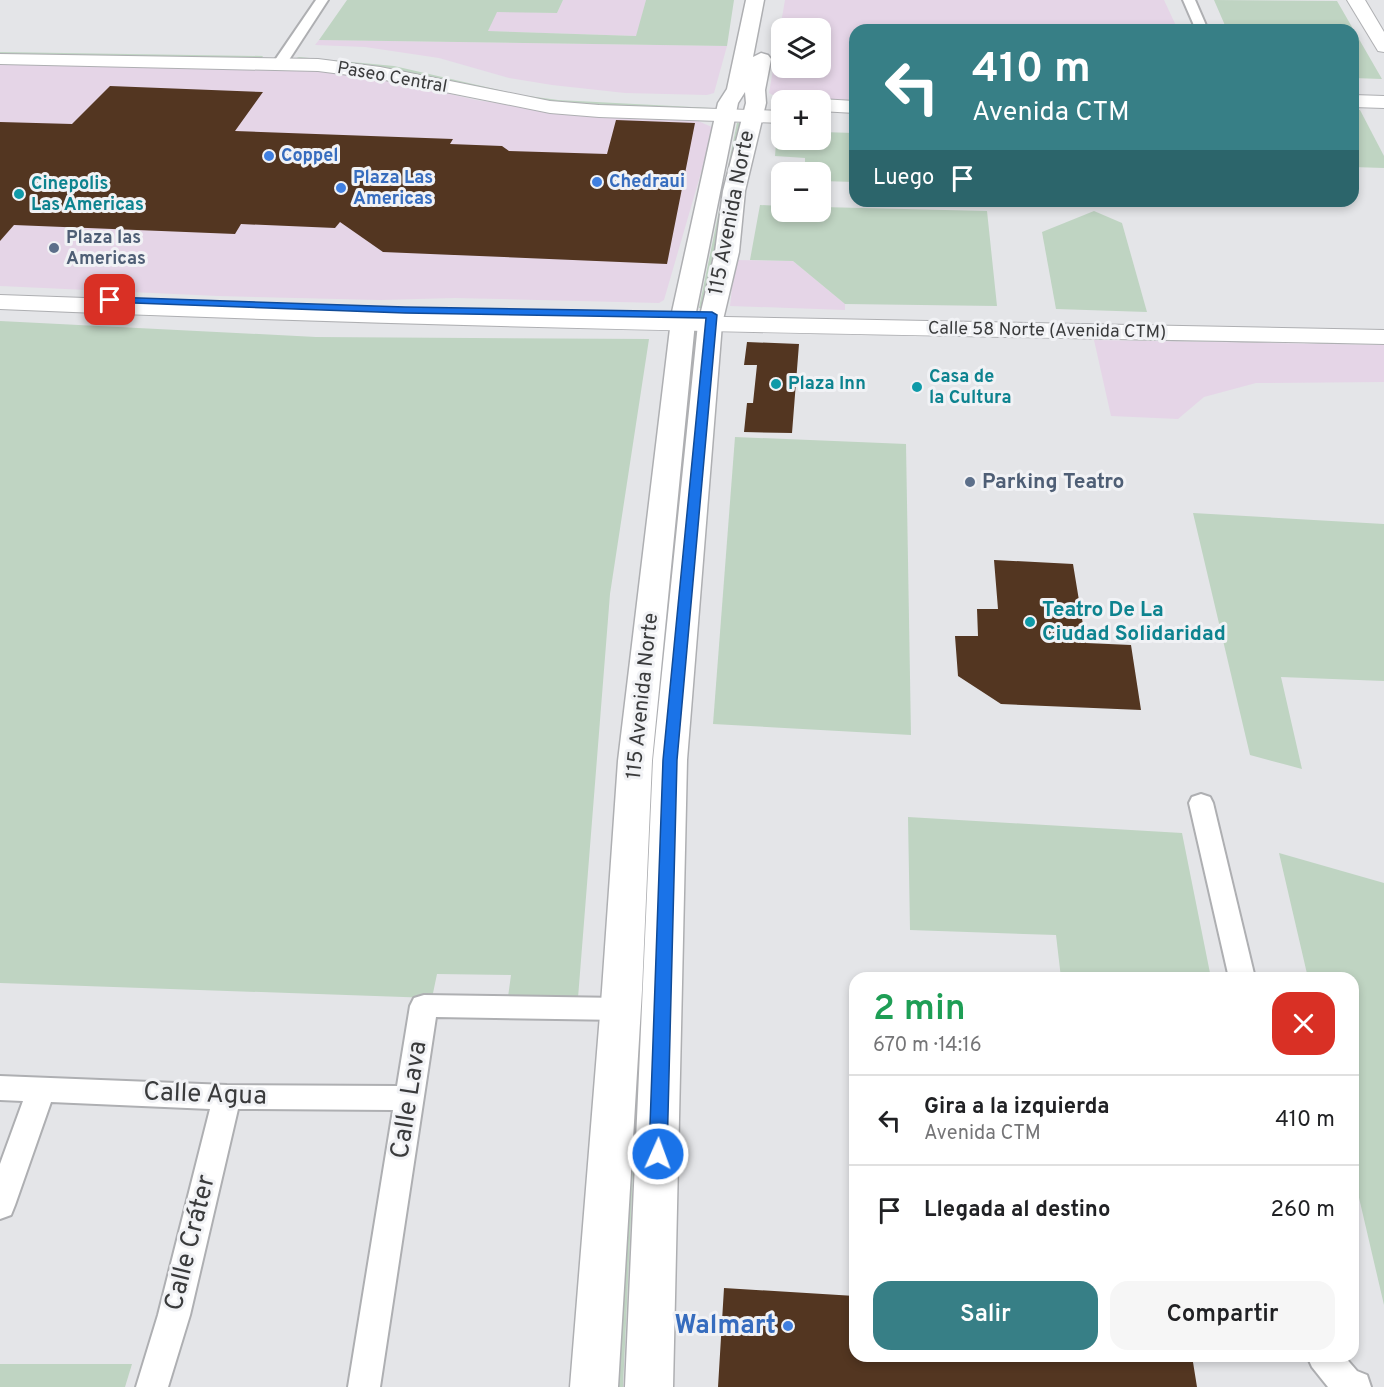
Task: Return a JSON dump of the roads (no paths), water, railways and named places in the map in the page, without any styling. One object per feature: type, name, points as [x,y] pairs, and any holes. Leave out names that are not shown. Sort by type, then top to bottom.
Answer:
[{"type":"main road","name":"115 Avenida Norte","points":[[594,1387],[621,1009],[635,760],[727,109],[737,89],[754,0]]},
{"type":"main road","name":"115 Avenida Norte","points":[[649,1387],[670,760],[697,319],[727,252],[734,191],[753,109],[772,0]]},
{"type":"main road","points":[[1356,0],[1384,47]]},
{"type":"main road","points":[[1373,0],[1384,18]]},
{"type":"main road","name":"Paseo Central","points":[[0,48],[277,57],[380,73],[550,107],[753,109],[771,106]]},
{"type":"main road","name":"Paseo Central","points":[[0,59],[277,57]]},
{"type":"main road","points":[[1359,89],[1384,90]]},
{"type":"main road","points":[[1359,101],[1384,102]]},
{"type":"main road","points":[[831,106],[849,107]]},
{"type":"main road","name":"Paseo Central","points":[[753,109],[771,114]]},
{"type":"main road","points":[[831,118],[849,119]]},
{"type":"main road","points":[[0,295],[233,305],[697,319]]},
{"type":"main road","points":[[0,302],[173,310],[697,319]]},
{"type":"main road","name":"Calle 58 Norte (Avenida CTM)","points":[[697,319],[1384,328]]},
{"type":"main road","name":"Calle 58 Norte (Avenida CTM)","points":[[697,319],[1384,338]]},
{"type":"street","points":[[277,57],[309,0]]},
{"type":"street","points":[[277,57],[322,0]]},
{"type":"street","points":[[1189,0],[1199,24]]},
{"type":"street","points":[[1201,803],[1241,972]]},
{"type":"street","name":"Calle Lava","points":[[364,1387],[424,1006],[621,1009]]},
{"type":"street","name":"Calle Agua","points":[[0,1088],[227,1097],[411,1098]]},
{"type":"street","points":[[0,1205],[42,1089]]},
{"type":"street","name":"Calle Cráter","points":[[152,1387],[174,1315],[227,1097]]},
{"type":"street","points":[[1328,1362],[1345,1382],[1355,1387]]},
{"type":"place","name":"Coppel","points":[[269,156]]},
{"type":"place","name":"Chedraui","points":[[597,182]]},
{"type":"place","name":"Plaza Las Americas","points":[[341,188]]},
{"type":"place","name":"Cinepolis Las Americas","points":[[19,194]]},
{"type":"place","name":"Plaza las Americas","points":[[54,248]]},
{"type":"place","name":"Plaza Inn","points":[[776,384]]},
{"type":"place","name":"Casa de la Cultura","points":[[917,387]]},
{"type":"place","name":"Parking Teatro","points":[[970,482]]},
{"type":"place","name":"Teatro De La Ciudad Solidaridad","points":[[1030,622]]},
{"type":"place","name":"Walmart","points":[[788,1326]]}]
